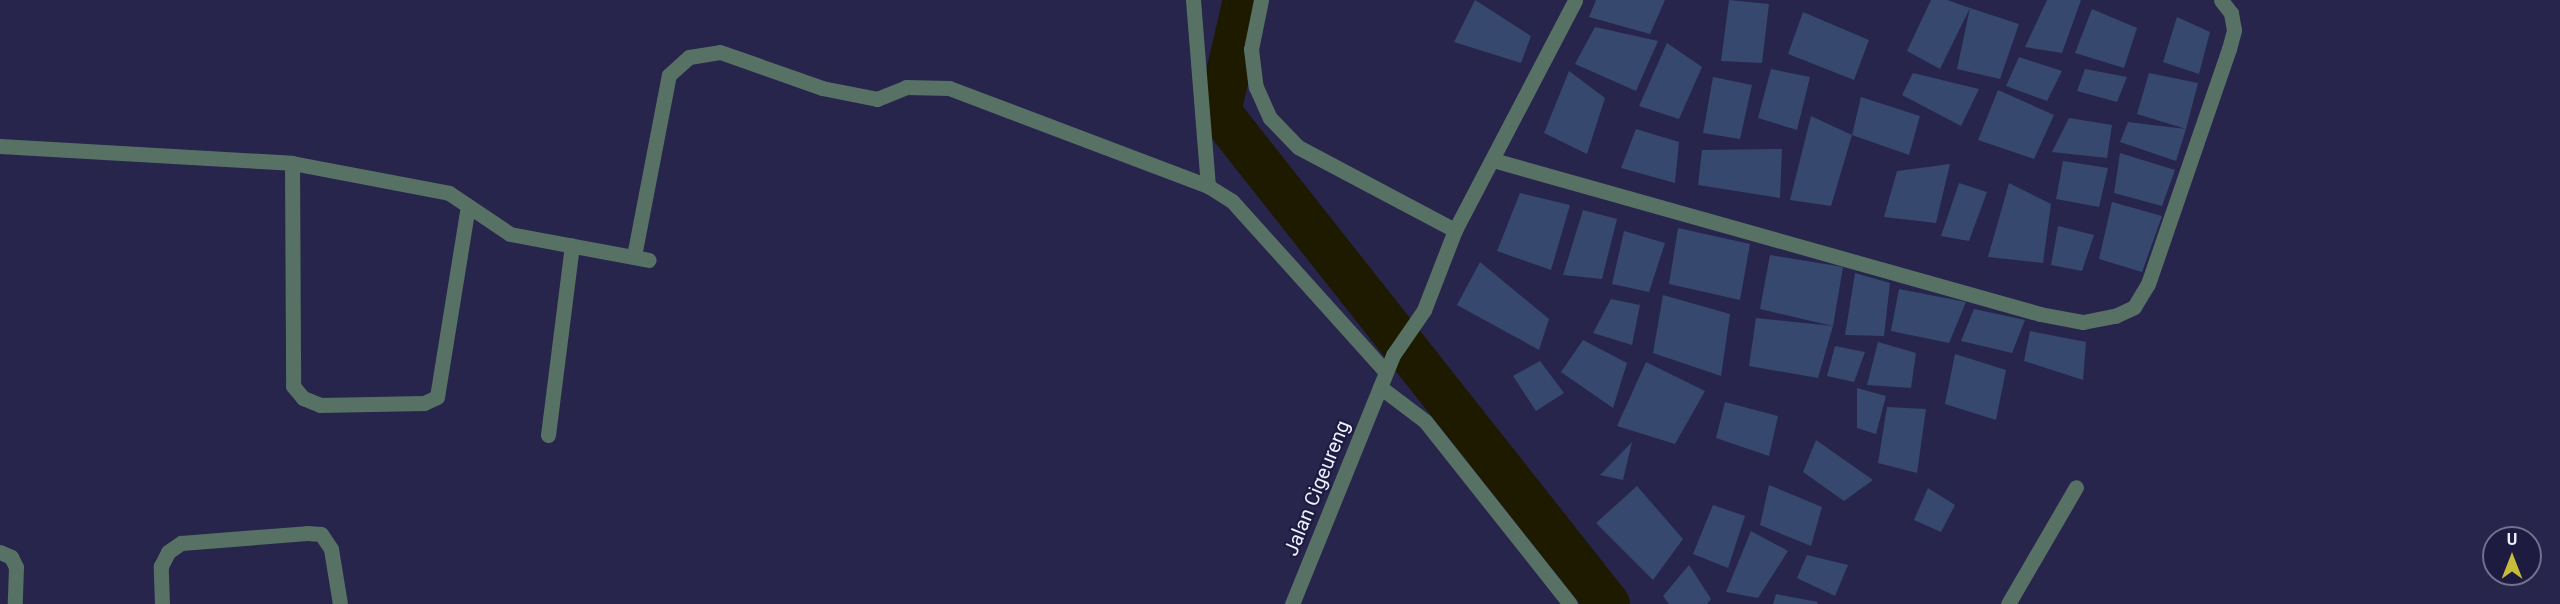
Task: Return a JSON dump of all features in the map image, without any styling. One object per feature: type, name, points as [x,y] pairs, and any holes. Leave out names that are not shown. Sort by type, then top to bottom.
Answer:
[{"type":"street","points":[[1193,0],[1208,186]]},
{"type":"street","points":[[1261,0],[1251,49],[1256,87],[1270,118],[1298,147],[1455,230]]},
{"type":"street","name":"Jalan Cigeureng","points":[[1292,604],[1393,355],[1424,310],[1455,230],[1575,0]]},
{"type":"street","points":[[1493,160],[2040,314],[2083,322],[2115,316],[2134,308],[2148,284],[2229,50],[2234,30],[2231,13],[2221,0]]},
{"type":"street","points":[[0,146],[292,164],[449,194],[510,234],[641,258],[669,75],[689,57],[720,52],[822,88],[877,99],[906,87],[949,88],[1208,186],[1232,201],[1386,372]]},
{"type":"street","points":[[292,164],[293,386],[303,398],[320,405],[424,403],[437,397],[468,206]]},
{"type":"street","points":[[548,435],[572,246]]},
{"type":"street","points":[[1380,387],[1425,422],[1570,604]]},
{"type":"street","points":[[2008,604],[2076,487]]},
{"type":"street","points":[[162,604],[161,566],[175,546],[194,539],[307,533],[321,534],[331,549],[340,604]]},
{"type":"street","points":[[0,552],[11,557],[16,567],[15,604]]},
{"type":"building","points":[[1475,0],[1531,36],[1521,63],[1454,42]]},
{"type":"building","points":[[1596,0],[1665,0],[1650,34],[1589,17]]},
{"type":"building","points":[[1729,0],[1769,4],[1762,63],[1721,61]]},
{"type":"building","points":[[1931,0],[1947,0],[1970,8],[1940,69],[1907,51]]},
{"type":"building","points":[[2047,0],[2081,0],[2062,53],[2025,47]]},
{"type":"building","points":[[1970,8],[2019,24],[2000,79],[1957,69]]},
{"type":"building","points":[[2092,9],[2137,28],[2124,68],[2075,53]]},
{"type":"building","points":[[1803,12],[1869,40],[1854,80],[1788,54]]},
{"type":"building","points":[[2177,17],[2210,32],[2199,74],[2163,62]]},
{"type":"building","points":[[1595,27],[1658,41],[1636,91],[1575,64]]},
{"type":"building","points":[[1667,43],[1702,67],[1679,119],[1639,106]]},
{"type":"building","points":[[2019,57],[2062,71],[2047,101],[2006,86]]},
{"type":"building","points":[[1771,69],[1810,77],[1797,130],[1758,118]]},
{"type":"building","points":[[2085,69],[2127,77],[2117,102],[2077,91]]},
{"type":"building","points":[[1569,71],[1605,98],[1587,154],[1544,133]]},
{"type":"building","points":[[1913,73],[1979,89],[1961,126],[1902,95]]},
{"type":"building","points":[[2149,73],[2198,83],[2186,129],[2137,114]]},
{"type":"building","points":[[1713,77],[1752,85],[1740,139],[1703,133]]},
{"type":"building","points":[[1998,90],[2054,115],[2034,159],[1978,140]]},
{"type":"building","points":[[1861,97],[1920,116],[1909,155],[1852,135]]},
{"type":"building","points":[[1811,116],[1852,135],[1831,206],[1790,200]]},
{"type":"building","points":[[2069,118],[2112,125],[2107,158],[2052,152]]},
{"type":"building","points":[[2128,122],[2186,129],[2176,161],[2120,142]]},
{"type":"building","points":[[1636,129],[1679,142],[1675,183],[1621,168]]},
{"type":"building","points":[[1782,149],[1780,198],[1698,185],[1702,150]]},
{"type":"building","points":[[2120,153],[2175,170],[2162,206],[2114,193]]},
{"type":"building","points":[[2063,161],[2108,168],[2099,207],[2056,199]]},
{"type":"building","points":[[1950,164],[1936,223],[1884,217],[1897,171]]},
{"type":"building","points":[[1959,183],[1987,192],[1969,241],[1941,236]]},
{"type":"building","points":[[2009,183],[2051,204],[2043,263],[1988,257]]},
{"type":"building","points":[[1520,193],[1570,205],[1551,270],[1497,251]]},
{"type":"building","points":[[2112,202],[2162,216],[2142,272],[2099,259]]},
{"type":"building","points":[[1583,210],[1617,219],[1602,279],[1563,275]]},
{"type":"building","points":[[2058,226],[2094,235],[2082,271],[2051,265]]},
{"type":"building","points":[[1678,228],[1750,244],[1740,300],[1669,284]]},
{"type":"building","points":[[1624,231],[1665,243],[1649,292],[1612,284]]},
{"type":"building","points":[[1770,255],[1843,267],[1833,326],[1760,309]]},
{"type":"building","points":[[1480,262],[1549,319],[1539,350],[1457,305]]},
{"type":"building","points":[[1855,273],[1890,283],[1884,336],[1845,335]]},
{"type":"building","points":[[1899,289],[1966,302],[1949,343],[1891,331]]},
{"type":"building","points":[[1663,295],[1730,314],[1721,376],[1653,353]]},
{"type":"building","points":[[1611,299],[1640,305],[1632,345],[1593,333]]},
{"type":"building","points":[[1974,309],[2025,320],[2012,353],[1961,341]]},
{"type":"building","points":[[1756,318],[1833,326],[1818,378],[1749,366]]},
{"type":"building","points":[[2030,331],[2086,342],[2083,380],[2024,361]]},
{"type":"building","points":[[1583,340],[1627,363],[1613,408],[1561,372]]},
{"type":"building","points":[[1878,342],[1916,353],[1911,388],[1867,385]]},
{"type":"building","points":[[1835,346],[1865,352],[1854,382],[1827,376]]},
{"type":"building","points":[[1955,354],[2006,370],[1996,420],[1945,404]]},
{"type":"building","points":[[1540,361],[1564,393],[1536,411],[1513,376]]},
{"type":"building","points":[[1646,362],[1705,391],[1675,444],[1617,426]]},
{"type":"building","points":[[1857,388],[1886,396],[1876,434],[1857,428]]},
{"type":"building","points":[[1725,402],[1778,416],[1769,456],[1716,438]]},
{"type":"building","points":[[1887,407],[1926,409],[1917,473],[1878,463]]},
{"type":"building","points":[[1816,440],[1873,480],[1844,501],[1803,472]]},
{"type":"building","points":[[1632,442],[1623,480],[1600,475]]},
{"type":"building","points":[[1769,485],[1822,507],[1811,546],[1760,525]]},
{"type":"building","points":[[1637,486],[1683,539],[1653,580],[1596,523]]},
{"type":"building","points":[[1928,488],[1955,505],[1941,532],[1914,520]]},
{"type":"building","points":[[1713,505],[1745,516],[1728,568],[1693,554]]},
{"type":"building","points":[[1751,531],[1788,551],[1758,598],[1726,592]]},
{"type":"building","points":[[1807,555],[1848,565],[1835,596],[1797,578]]},
{"type":"building","points":[[1689,565],[1711,599],[1707,604],[1669,604],[1663,596]]},
{"type":"building","points":[[1776,594],[1818,602],[1817,604],[1773,604]]},
{"type":"waterway","points":[[1245,0],[1219,112],[1608,604]]}]
